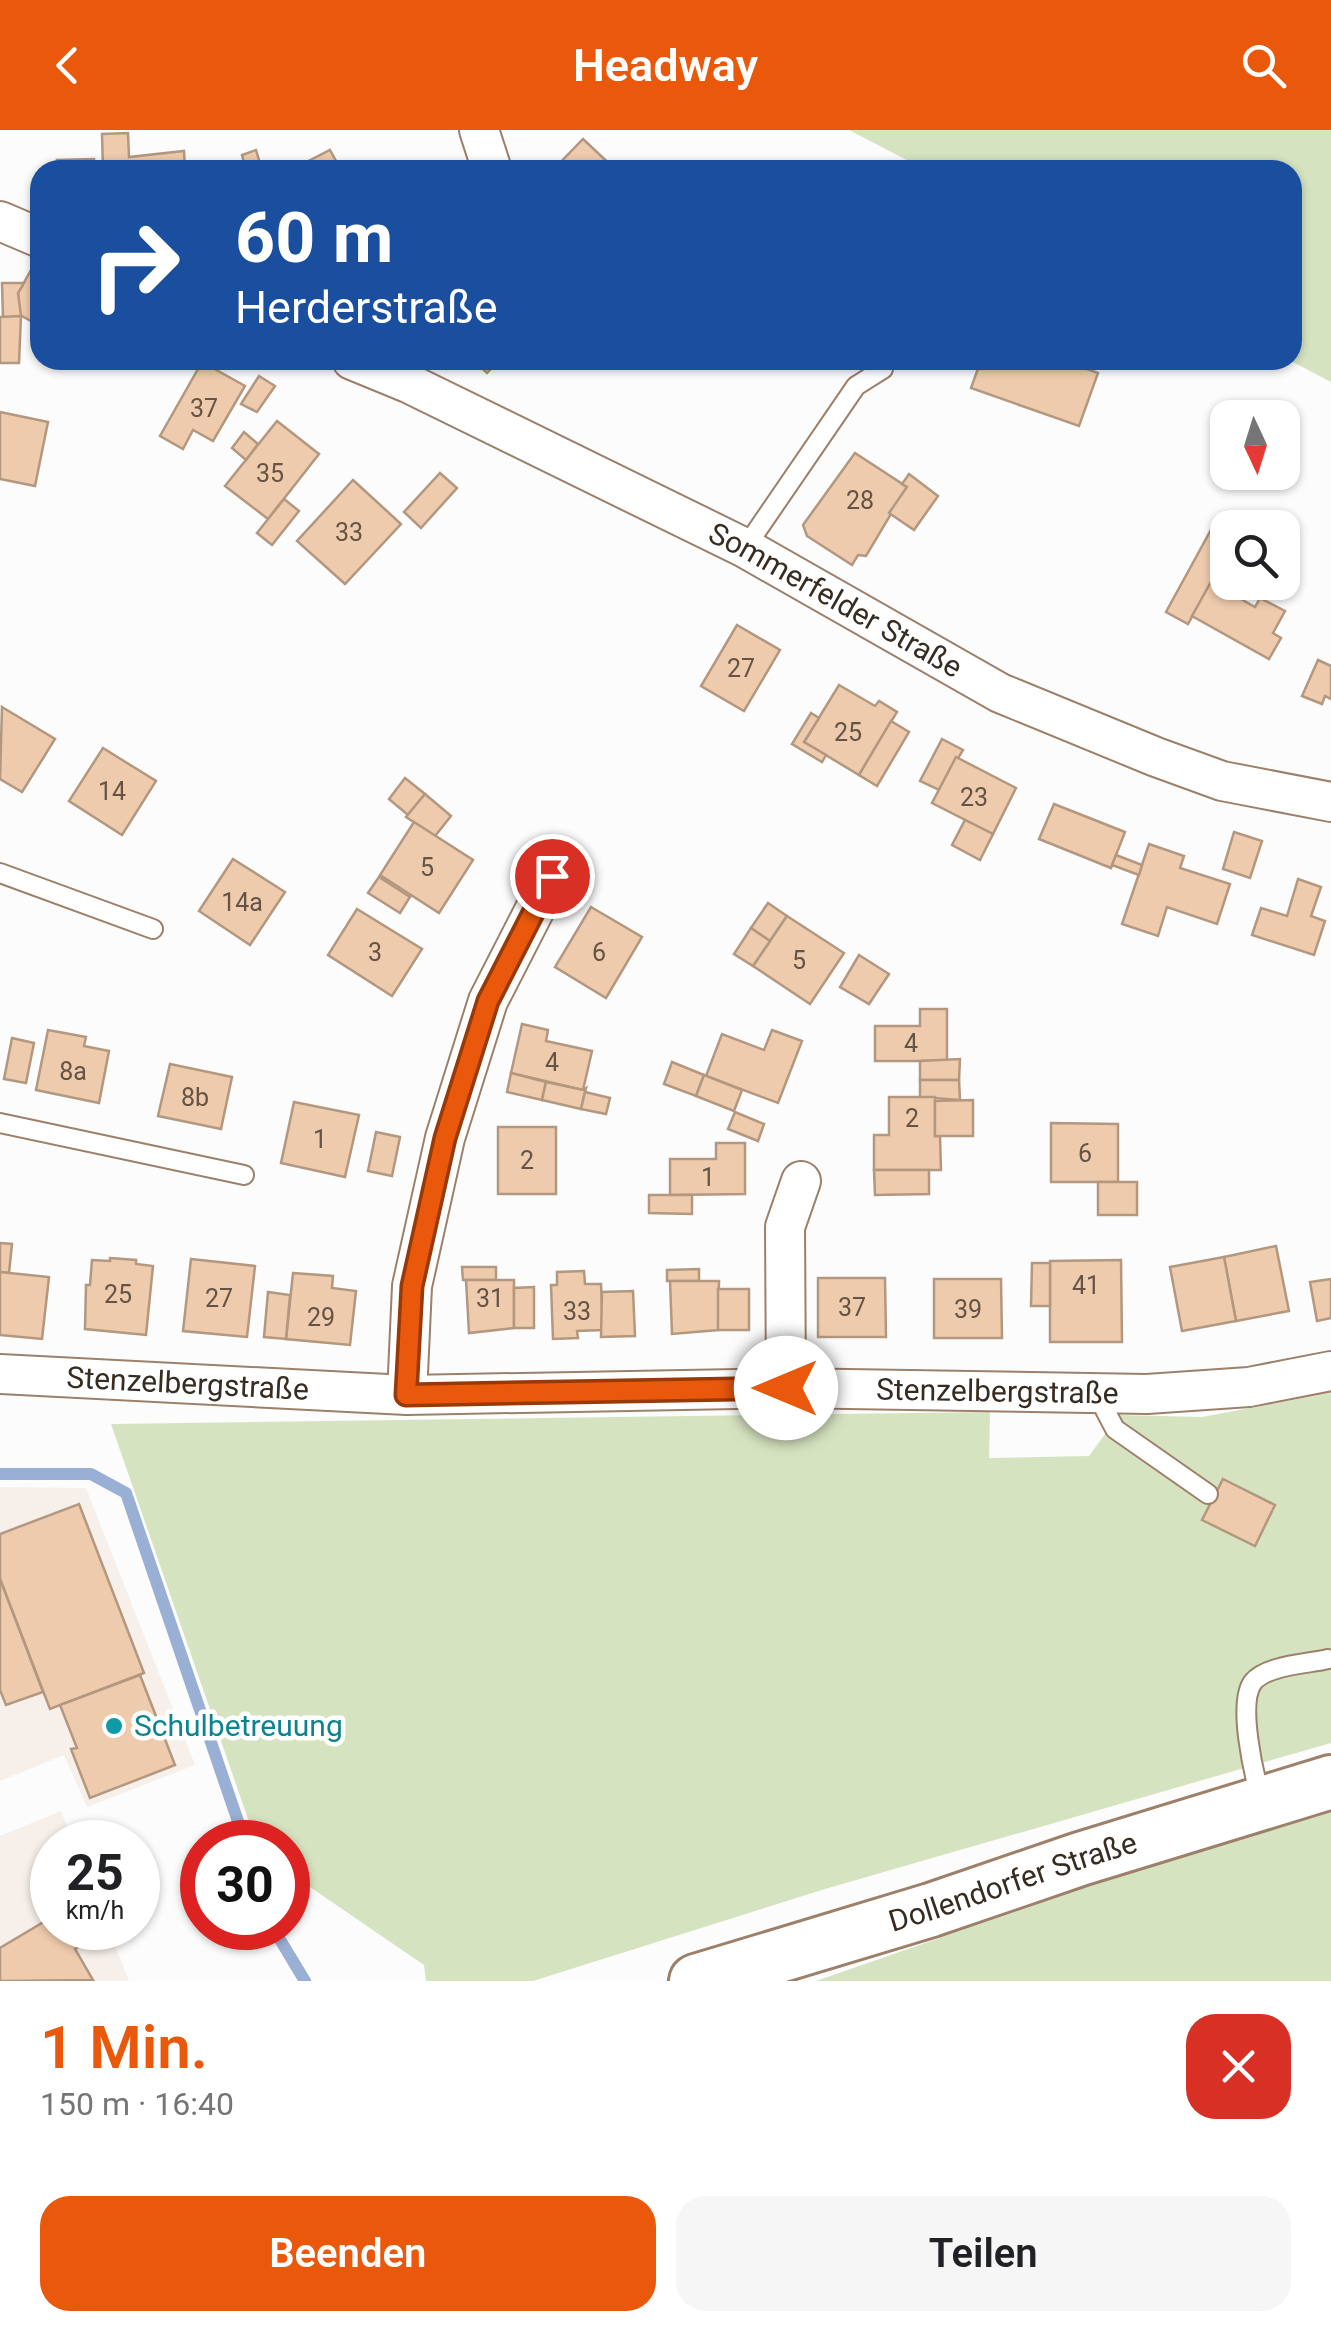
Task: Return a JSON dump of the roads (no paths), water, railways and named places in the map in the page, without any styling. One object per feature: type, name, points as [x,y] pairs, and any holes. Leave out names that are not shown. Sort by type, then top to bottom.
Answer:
[{"type":"main road","name":"Dollendorfer Straße","points":[[696,1981],[1331,1782]]},
{"type":"street","points":[[479,130],[489,160]]},
{"type":"street","points":[[0,221],[30,234]]},
{"type":"street","name":"Sommerfelder Straße","points":[[376,370],[744,548],[1000,693],[1222,781],[1331,802]]},
{"type":"street","points":[[406,1395],[412,1286],[445,1138],[488,1001],[552,876]]},
{"type":"street","points":[[786,1388],[785,1227],[800,1181]]},
{"type":"street","name":"Stenzelbergstraße","points":[[0,1374],[406,1395],[786,1388],[1105,1393],[1249,1387],[1331,1371]]},
{"type":"lane","points":[[744,548],[856,386],[881,370]]},
{"type":"lane","points":[[0,872],[153,929]]},
{"type":"lane","points":[[0,1123],[244,1175]]},
{"type":"lane","points":[[1105,1393],[1104,1410],[1115,1429],[1208,1494]]},
{"type":"lane","points":[[1262,1802],[1250,1761],[1248,1696],[1254,1681],[1270,1672],[1328,1660]]},
{"type":"waterway","points":[[0,1474],[91,1474],[126,1493],[237,1820]]},
{"type":"waterway","points":[[286,1950],[305,1981]]},
{"type":"place","name":"Schulbetreuung","points":[[114,1726]]}]
